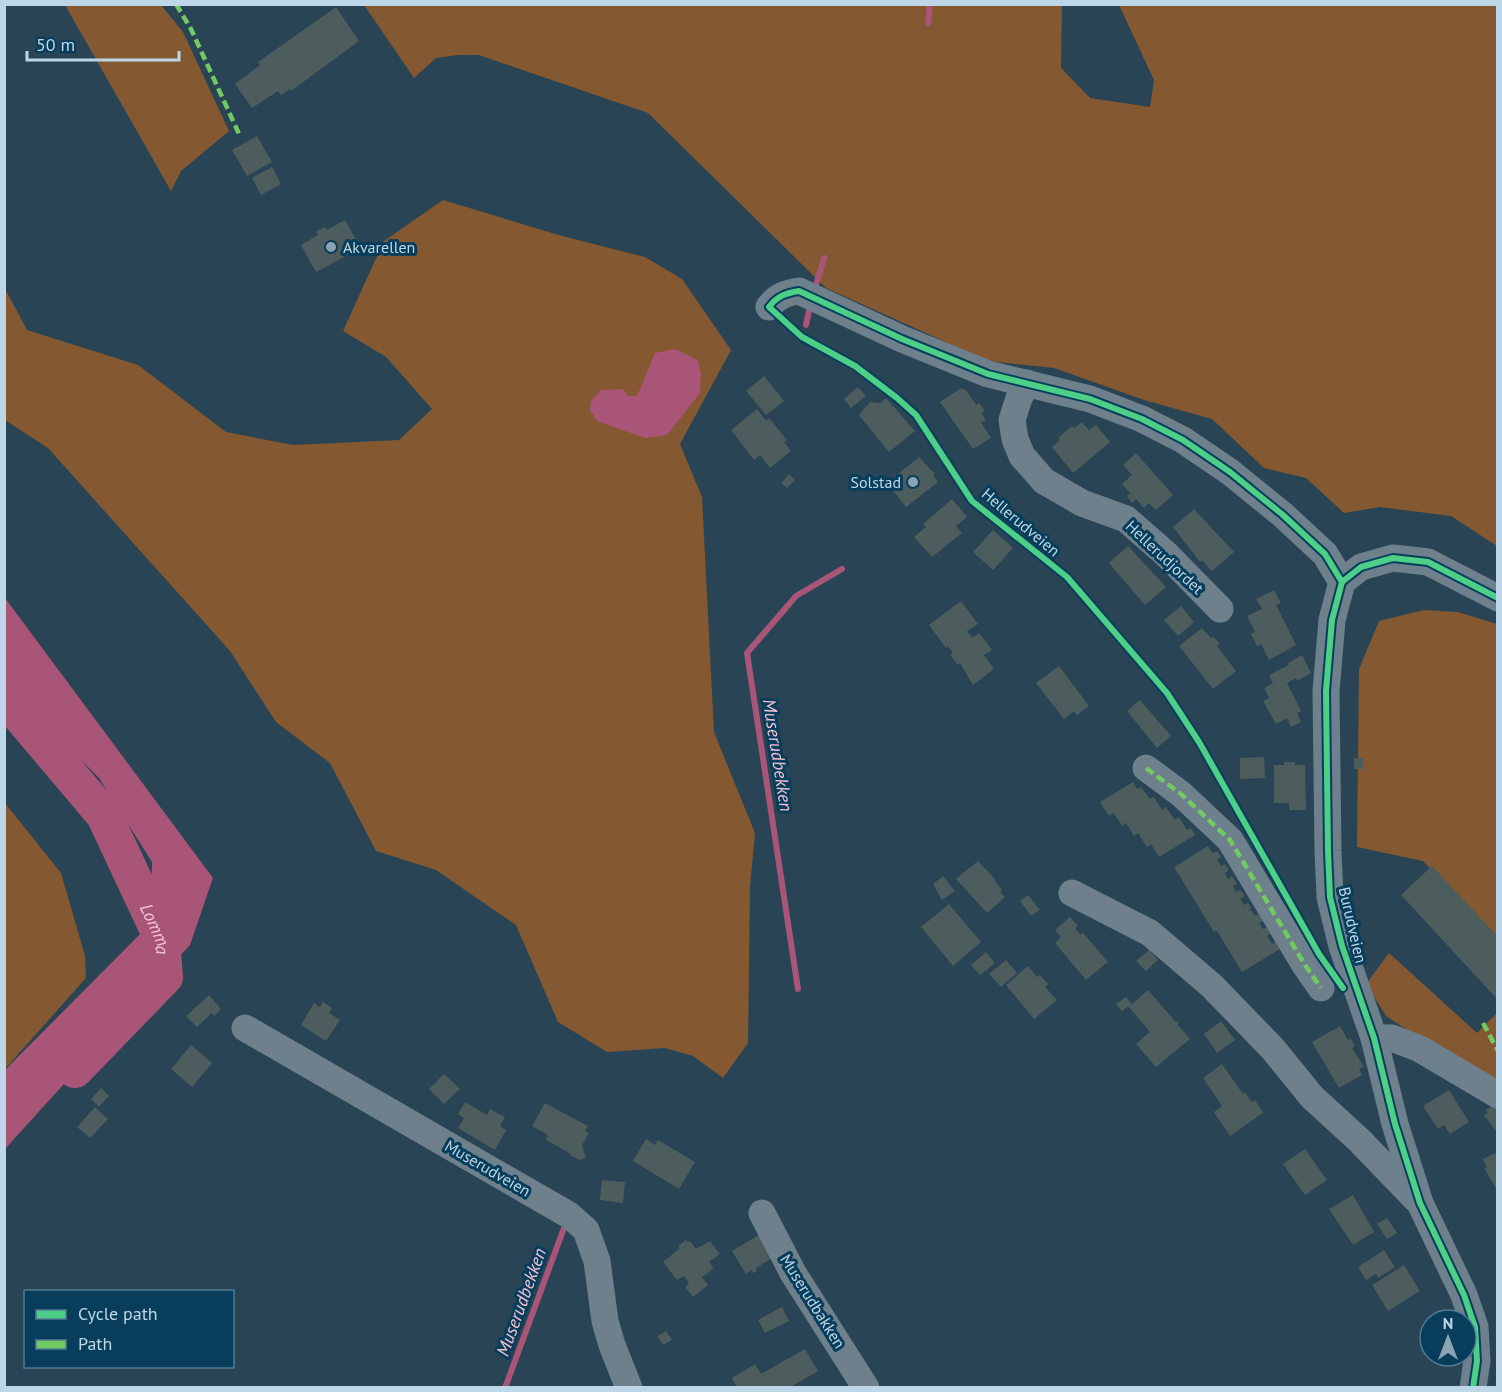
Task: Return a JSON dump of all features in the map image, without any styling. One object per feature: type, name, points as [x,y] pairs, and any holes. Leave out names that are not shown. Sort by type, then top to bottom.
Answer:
[{"type":"street","points":[[769,307],[781,296],[799,291],[902,339],[988,374],[1090,399],[1142,419],[1183,440],[1230,472],[1283,515],[1325,554],[1342,582],[1361,567],[1393,558],[1416,560],[1428,562],[1497,598]]},
{"type":"street","name":"Hellerudjordet","points":[[1028,383],[1019,398],[1012,420],[1015,439],[1022,456],[1044,481],[1082,503],[1126,519],[1166,554],[1220,609]]},
{"type":"street","name":"Burudveien","points":[[1342,582],[1332,620],[1326,691],[1330,897],[1342,946],[1374,1038],[1395,1124],[1420,1203],[1464,1295],[1475,1327],[1477,1361],[1473,1388]]},
{"type":"street","points":[[1146,768],[1181,794],[1230,840],[1305,965],[1322,988]]},
{"type":"street","name":"Burudveien","points":[[1072,893],[1149,933],[1212,986],[1273,1049],[1312,1097],[1359,1140],[1420,1203]]},
{"type":"street","name":"Muserudveien","points":[[244,1028],[569,1215],[586,1230],[597,1261],[605,1321],[629,1388]]},
{"type":"street","points":[[1374,1038],[1392,1038],[1420,1048],[1497,1095]]},
{"type":"street","name":"Muserudbakken","points":[[762,1213],[793,1273],[866,1388]]},
{"type":"shaded area","points":[[65,5],[161,5],[183,32],[229,131],[181,171],[171,191]]},
{"type":"shaded area","points":[[364,5],[1062,5],[1061,68],[1090,98],[1150,107],[1154,80],[1119,5],[1497,5],[1497,546],[1451,516],[1380,507],[1344,513],[1306,478],[1264,468],[1212,419],[1144,400],[1054,368],[988,361],[826,288],[648,113],[479,55],[436,58],[414,78]]},
{"type":"shaded area","points":[[443,200],[562,236],[645,257],[682,279],[731,350],[680,444],[702,497],[714,732],[755,833],[750,886],[748,1043],[723,1078],[693,1056],[665,1048],[607,1052],[558,1022],[516,925],[436,870],[376,851],[330,763],[276,722],[230,651],[48,448],[5,420],[4,287],[27,330],[138,365],[226,432],[293,445],[399,440],[432,409],[386,357],[343,331],[384,241]]},
{"type":"shaded area","points":[[1424,610],[1458,612],[1497,624],[1497,939],[1423,861],[1357,847],[1359,669],[1379,621]]},
{"type":"shaded area","points":[[5,803],[61,873],[85,956],[86,978],[5,1069]]},
{"type":"shaded area","points":[[1389,953],[1477,1033],[1497,1013],[1497,1089],[1386,1016],[1366,984]]},
{"type":"water","points":[[675,349],[698,360],[701,374],[700,393],[667,435],[645,438],[597,421],[590,410],[591,401],[601,390],[623,389],[628,396],[637,396],[655,353]]},
{"type":"water","points":[[5,598],[213,878],[190,945],[5,1149],[5,1070],[151,923],[152,862],[99,778],[5,684]]},
{"type":"building","points":[[336,7],[359,41],[291,91],[290,89],[281,95],[278,91],[252,108],[235,84],[260,65],[258,62]]},
{"type":"building","points":[[257,136],[272,162],[247,176],[232,150]]},
{"type":"building","points":[[272,167],[281,184],[261,195],[252,178]]},
{"type":"building","name":"Akvarellen","points":[[345,220],[361,248],[316,272],[301,245],[318,235],[316,231],[325,227],[327,230]]},
{"type":"building","points":[[764,376],[784,401],[766,415],[746,391]]},
{"type":"building","points":[[858,387],[866,396],[851,408],[844,399]]},
{"type":"building","points":[[961,388],[966,390],[976,405],[979,403],[985,411],[981,413],[986,420],[981,422],[991,438],[973,449],[940,402]]},
{"type":"building","points":[[886,398],[915,431],[889,452],[859,415],[870,402],[880,403]]},
{"type":"building","points":[[757,409],[766,421],[769,418],[787,440],[784,442],[791,451],[770,468],[760,455],[754,460],[731,430]]},
{"type":"building","points":[[1082,422],[1089,430],[1096,425],[1110,442],[1073,473],[1052,447],[1060,440],[1058,438],[1072,426],[1074,428]]},
{"type":"building","points":[[1136,453],[1173,495],[1156,510],[1149,503],[1144,508],[1136,499],[1132,503],[1127,496],[1130,493],[1122,484],[1132,475],[1123,465]]},
{"type":"building","name":"Solstad","points":[[919,457],[935,474],[933,475],[938,482],[906,507],[887,483]]},
{"type":"building","points":[[789,474],[795,480],[787,488],[781,483]]},
{"type":"building","points":[[952,499],[967,517],[956,526],[962,533],[932,557],[914,537],[926,527],[923,524]]},
{"type":"building","points":[[1194,509],[1234,552],[1212,571],[1202,560],[1200,562],[1173,527]]},
{"type":"building","points":[[993,530],[1013,548],[993,570],[973,552]]},
{"type":"building","points":[[1128,546],[1166,587],[1145,605],[1109,563]]},
{"type":"building","points":[[1274,590],[1281,603],[1276,605],[1296,645],[1269,660],[1261,644],[1257,646],[1251,634],[1255,632],[1247,616],[1262,609],[1256,599]]},
{"type":"building","points":[[961,601],[978,624],[967,631],[972,638],[979,633],[992,650],[984,655],[994,669],[973,685],[960,663],[958,665],[950,655],[953,653],[948,646],[946,648],[929,625]]},
{"type":"building","points":[[1181,606],[1194,622],[1178,636],[1164,620]]},
{"type":"building","points":[[1202,628],[1220,644],[1217,646],[1236,671],[1213,689],[1179,646]]},
{"type":"building","points":[[1302,655],[1311,673],[1297,681],[1296,678],[1287,683],[1301,711],[1297,713],[1301,722],[1291,727],[1287,718],[1276,724],[1263,701],[1269,698],[1264,688],[1273,683],[1269,675],[1289,665],[1288,663]]},
{"type":"building","points":[[1059,666],[1089,706],[1077,715],[1074,711],[1064,719],[1036,683]]},
{"type":"building","points":[[1140,700],[1171,736],[1157,748],[1127,711]]},
{"type":"building","points":[[1264,757],[1265,778],[1240,779],[1240,758]]},
{"type":"building","points":[[1354,758],[1363,758],[1363,769],[1354,769]]},
{"type":"building","points":[[1284,762],[1305,765],[1306,810],[1289,810],[1289,803],[1274,803],[1274,765],[1284,765]]},
{"type":"building","points":[[1133,782],[1137,789],[1141,787],[1150,799],[1154,797],[1162,810],[1166,807],[1175,820],[1179,817],[1187,830],[1191,828],[1195,835],[1159,857],[1151,844],[1147,847],[1138,833],[1134,836],[1126,823],[1122,826],[1114,813],[1109,816],[1100,802]]},
{"type":"building","points":[[1208,846],[1213,853],[1217,851],[1221,857],[1217,860],[1221,866],[1225,864],[1229,870],[1225,873],[1228,879],[1232,876],[1237,884],[1233,886],[1236,892],[1240,890],[1245,896],[1240,899],[1244,905],[1248,903],[1251,908],[1248,912],[1251,910],[1255,916],[1259,914],[1263,921],[1259,923],[1263,929],[1267,927],[1271,934],[1267,936],[1272,944],[1276,942],[1280,949],[1242,972],[1174,867]]},
{"type":"building","points":[[978,861],[995,879],[1002,890],[1000,892],[1005,897],[987,913],[956,879]]},
{"type":"building","points":[[1432,866],[1498,937],[1498,1000],[1401,895]]},
{"type":"building","points":[[943,876],[955,891],[942,900],[933,884]]},
{"type":"building","points":[[1028,895],[1040,910],[1031,916],[1020,901]]},
{"type":"building","points":[[949,904],[981,942],[953,966],[921,927]]},
{"type":"building","points":[[1070,917],[1078,926],[1075,928],[1081,935],[1083,933],[1108,962],[1086,980],[1055,943],[1061,937],[1055,930]]},
{"type":"building","points":[[1149,950],[1158,960],[1146,971],[1136,961]]},
{"type":"building","points":[[986,952],[995,963],[980,975],[971,965]]},
{"type":"building","points":[[1006,960],[1017,973],[1001,987],[989,974]]},
{"type":"building","points":[[1028,966],[1037,977],[1040,975],[1048,984],[1045,987],[1057,1000],[1034,1019],[1006,985]]},
{"type":"building","points":[[1148,990],[1176,1022],[1179,1022],[1177,1024],[1190,1039],[1156,1067],[1136,1044],[1150,1032],[1128,1006],[1122,1011],[1116,1004],[1126,997],[1132,1004]]},
{"type":"building","points":[[209,995],[221,1009],[214,1016],[212,1013],[197,1027],[186,1016]]},
{"type":"building","points":[[323,1002],[332,1008],[329,1013],[340,1020],[326,1041],[301,1025],[314,1003],[320,1007]]},
{"type":"building","points":[[1221,1021],[1235,1040],[1217,1053],[1204,1034]]},
{"type":"building","points":[[1340,1026],[1348,1040],[1351,1039],[1355,1046],[1352,1048],[1364,1067],[1359,1069],[1362,1075],[1339,1088],[1312,1042]]},
{"type":"building","points":[[191,1045],[212,1063],[192,1087],[171,1069]]},
{"type":"building","points":[[1222,1064],[1243,1094],[1245,1093],[1252,1102],[1255,1100],[1263,1113],[1230,1136],[1214,1112],[1222,1106],[1203,1078]]},
{"type":"building","points":[[444,1074],[460,1089],[444,1104],[429,1089]]},
{"type":"building","points":[[101,1088],[109,1096],[99,1107],[91,1099]]},
{"type":"building","points":[[1449,1090],[1469,1122],[1450,1134],[1444,1125],[1438,1129],[1423,1106]]},
{"type":"building","points":[[465,1102],[487,1115],[490,1109],[505,1117],[500,1126],[506,1130],[495,1150],[458,1128],[464,1118],[458,1114]]},
{"type":"building","points":[[545,1103],[588,1126],[585,1131],[589,1133],[582,1145],[586,1158],[580,1160],[570,1155],[546,1140],[548,1135],[532,1126]]},
{"type":"building","points":[[1496,1103],[1498,1128],[1495,1130],[1484,1115],[1488,1113],[1486,1110]]},
{"type":"building","points":[[95,1107],[108,1119],[90,1138],[77,1127]]},
{"type":"building","points":[[646,1139],[655,1145],[658,1140],[695,1162],[679,1189],[633,1161]]},
{"type":"building","points":[[1305,1149],[1327,1180],[1305,1195],[1283,1164]]},
{"type":"building","points":[[1498,1152],[1498,1192],[1484,1168],[1487,1167],[1483,1159]]},
{"type":"building","points":[[602,1180],[625,1182],[623,1203],[600,1200]]},
{"type":"building","points":[[1353,1195],[1374,1232],[1353,1245],[1329,1209]]},
{"type":"building","points":[[1387,1218],[1397,1233],[1387,1239],[1377,1224]]},
{"type":"building","points":[[759,1235],[772,1258],[756,1268],[757,1271],[753,1273],[751,1270],[746,1274],[732,1251]]},
{"type":"building","points":[[686,1240],[690,1241],[696,1249],[710,1241],[720,1254],[709,1262],[713,1267],[712,1270],[702,1277],[708,1285],[693,1297],[685,1287],[689,1283],[684,1276],[677,1280],[663,1262]]},
{"type":"building","points":[[1384,1250],[1395,1267],[1378,1278],[1376,1274],[1366,1280],[1358,1267]]},
{"type":"building","points":[[1404,1265],[1420,1291],[1388,1311],[1372,1285]]},
{"type":"building","points":[[782,1307],[789,1321],[765,1333],[758,1320]]},
{"type":"building","points":[[666,1331],[672,1340],[663,1345],[657,1336]]},
{"type":"building","points":[[805,1349],[818,1371],[789,1388],[737,1388],[732,1378],[755,1364],[761,1374]]},
{"type":"waterway","points":[[928,23],[930,4]]},
{"type":"waterway","points":[[816,285],[824,258]]},
{"type":"waterway","points":[[806,325],[809,311]]},
{"type":"waterway","name":"Muserudbekken","points":[[798,989],[747,653],[796,596],[842,569]]},
{"type":"waterway","name":"Lomma","points":[[4,697],[104,815],[162,939],[165,977],[75,1070]]},
{"type":"waterway","name":"Muserudbekken","points":[[505,1388],[564,1228]]},
{"type":"marked path","points":[[176,4],[191,29],[240,136]]},
{"type":"marked path","points":[[1146,768],[1181,794],[1230,840],[1321,988]]},
{"type":"marked path","points":[[1483,1023],[1498,1051]]},
{"type":"cycle path","name":"Hellerudveien","points":[[1342,582],[1325,554],[1283,515],[1230,472],[1183,440],[1142,419],[1090,399],[988,374],[902,339],[799,291],[782,296],[769,307],[802,337],[855,366],[916,415],[972,501],[1067,577],[1167,693],[1199,742],[1319,954],[1343,988]]},
{"type":"cycle path","points":[[1473,1388],[1477,1361],[1475,1327],[1464,1295],[1420,1203],[1395,1124],[1374,1038],[1342,946],[1330,897],[1326,691],[1332,620],[1342,582],[1361,567],[1393,558],[1428,562],[1498,598]]},
{"type":"place","name":"Akvarellen","points":[[331,247]]},
{"type":"place","name":"Solstad","points":[[913,482]]}]
